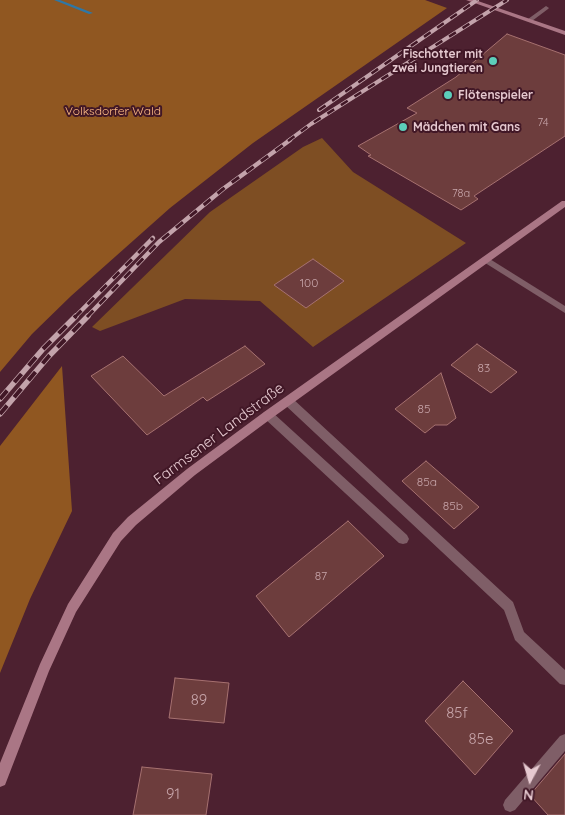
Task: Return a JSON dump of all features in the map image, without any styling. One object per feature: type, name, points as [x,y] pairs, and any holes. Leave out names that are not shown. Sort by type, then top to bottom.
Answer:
[{"type":"main road","points":[[469,0],[564,32]]},
{"type":"main road","name":"Farmsener Landstraße","points":[[0,780],[44,668],[72,608],[117,537],[165,493],[268,415],[565,203]]},
{"type":"street","points":[[530,20],[546,8]]},
{"type":"street","points":[[485,259],[565,310]]},
{"type":"street","points":[[288,401],[509,606],[519,636],[565,680]]},
{"type":"street","points":[[268,415],[403,539]]},
{"type":"street","points":[[510,805],[565,741]]},
{"type":"shaded area","points":[[322,138],[353,172],[466,243],[313,347],[260,301],[185,299],[100,331],[92,327],[210,212],[303,147]]},
{"type":"green space","name":"Volksdorfer Wald","points":[[0,0],[425,0],[447,8],[253,143],[170,208],[71,296],[32,334],[0,372]]},
{"type":"green space","points":[[62,366],[72,511],[30,599],[0,673],[0,446]]},
{"type":"building","points":[[507,34],[565,55],[565,136],[474,196],[478,199],[461,210],[368,156],[371,155],[358,146],[417,113],[407,108],[456,77]]},
{"type":"building","points":[[313,259],[344,281],[306,308],[274,285]]},
{"type":"building","points":[[477,344],[517,372],[491,393],[451,365]]},
{"type":"building","points":[[245,346],[265,364],[207,401],[203,397],[147,435],[91,376],[123,356],[164,396]]},
{"type":"building","points":[[441,373],[456,418],[447,425],[435,425],[425,433],[395,409]]},
{"type":"building","points":[[426,461],[479,507],[454,529],[402,481]]},
{"type":"building","points":[[348,521],[384,556],[289,637],[256,596]]},
{"type":"building","points":[[175,678],[229,683],[224,723],[169,718]]},
{"type":"building","points":[[463,681],[513,731],[475,775],[425,721]]},
{"type":"building","points":[[565,754],[565,815],[548,815],[530,795]]},
{"type":"building","points":[[142,767],[212,774],[206,815],[133,815]]},
{"type":"waterway","points":[[56,0],[91,13]]},
{"type":"railway","points":[[319,110],[477,0]]},
{"type":"railway","points":[[288,141],[311,124],[507,0]]},
{"type":"railway","points":[[87,317],[159,242],[223,189],[290,140]]},
{"type":"railway","points":[[75,317],[153,238]]},
{"type":"railway","points":[[0,414],[49,356],[88,316]]},
{"type":"railway","points":[[0,399],[43,349],[75,317]]},
{"type":"place","name":"Fischotter mit zwei Jungtieren","points":[[493,61]]},
{"type":"place","name":"Flötenspieler","points":[[448,95]]},
{"type":"place","name":"Mädchen mit Gans","points":[[403,127]]}]
